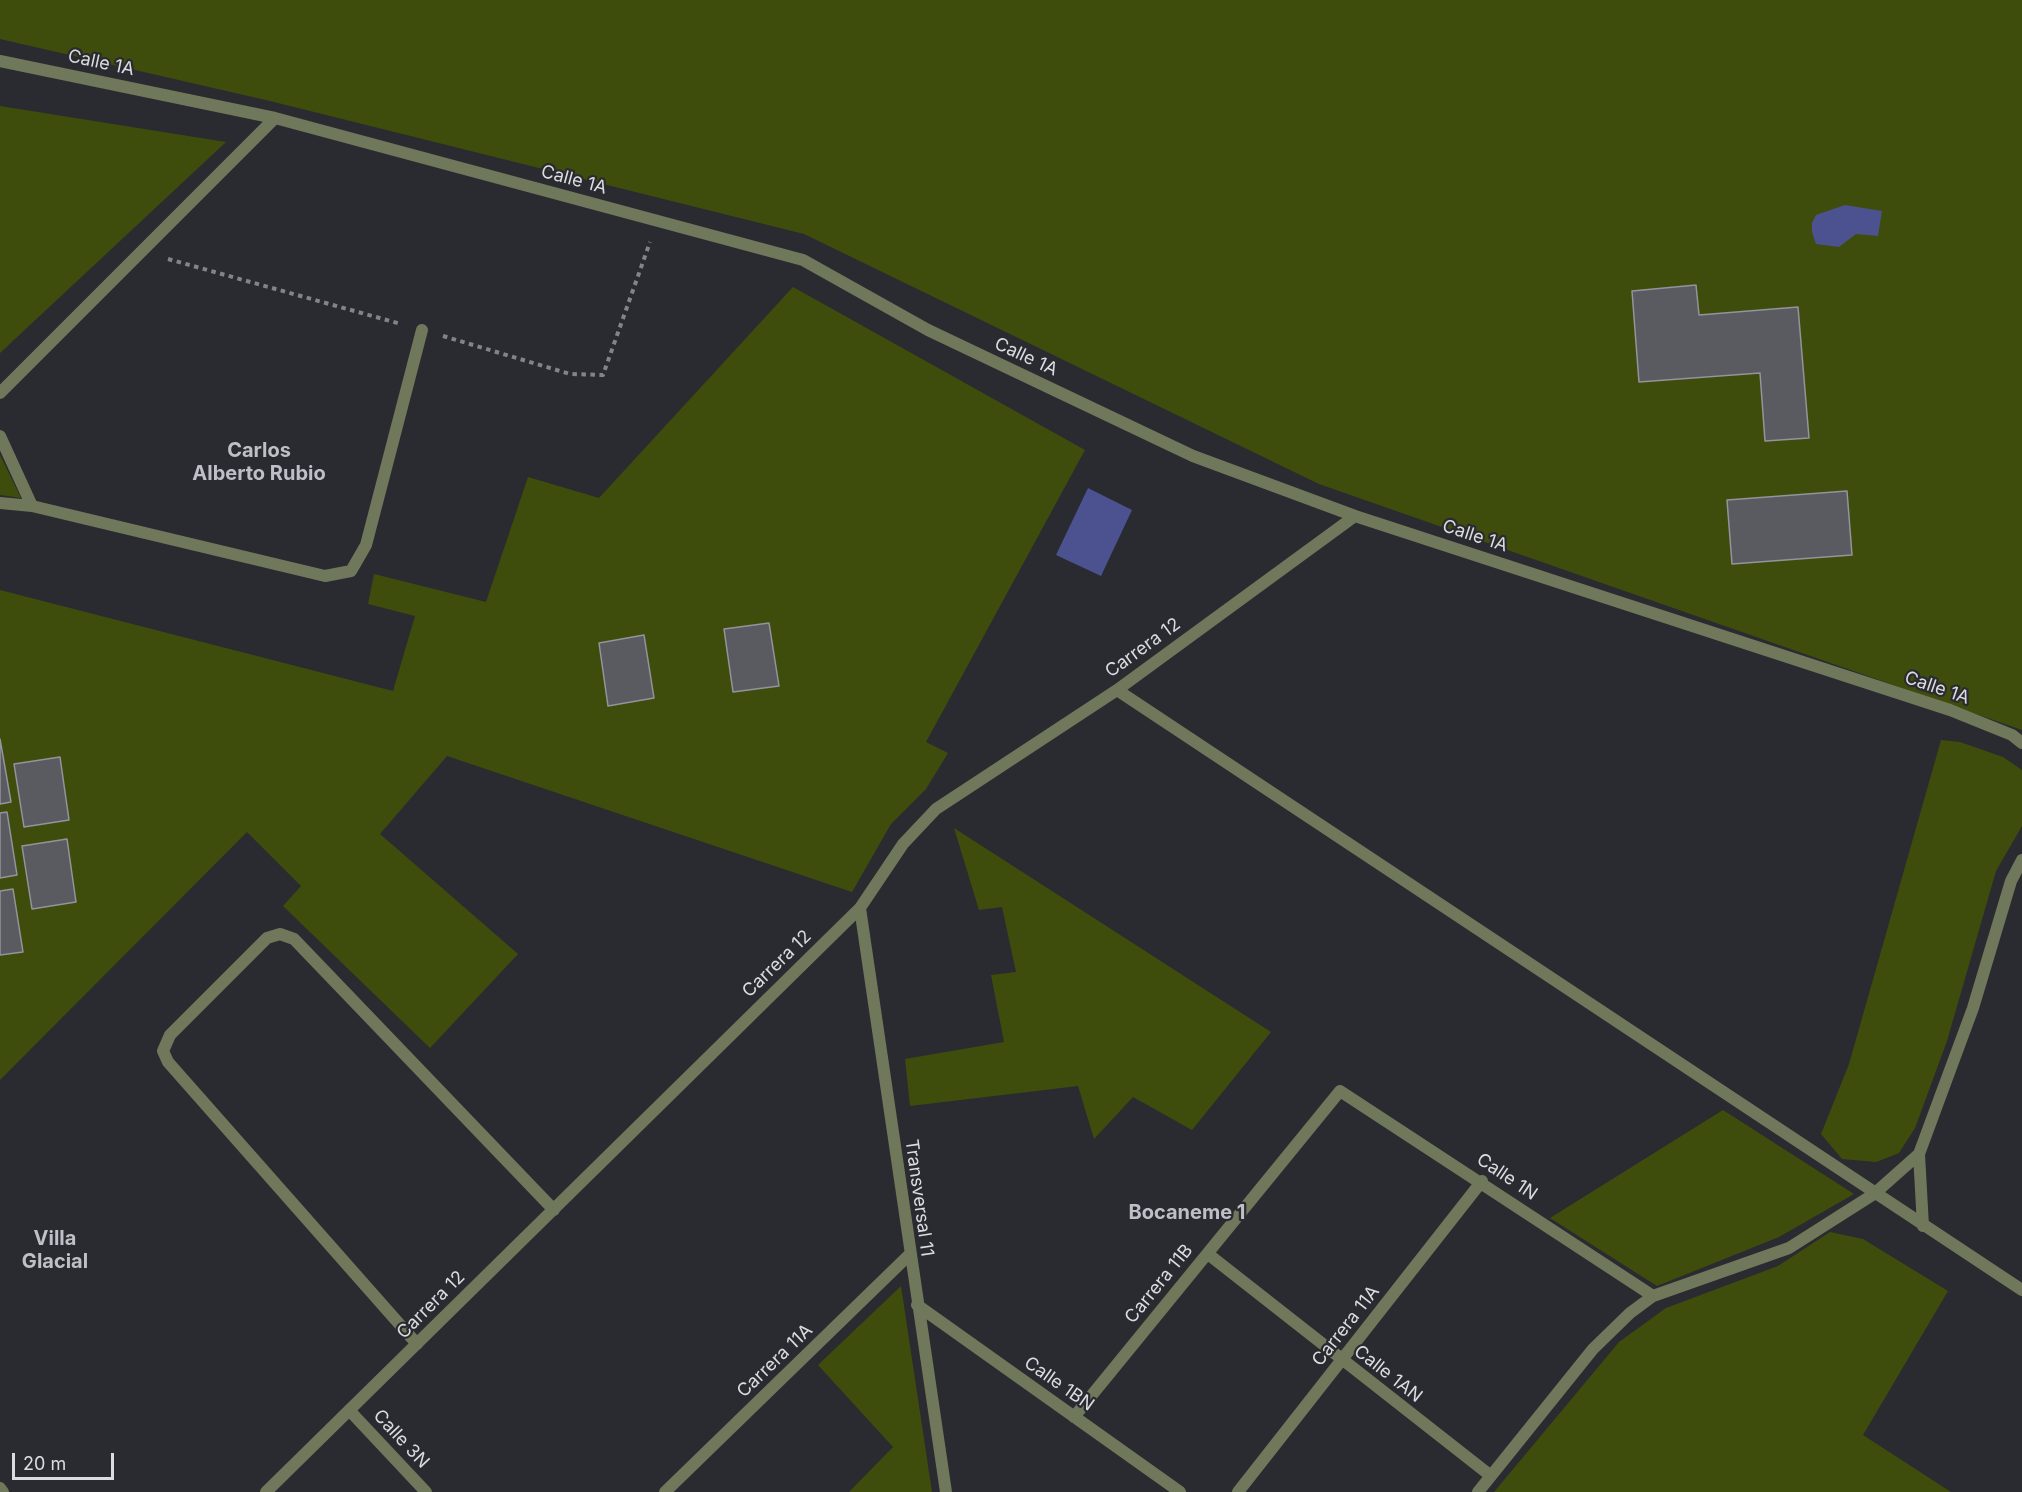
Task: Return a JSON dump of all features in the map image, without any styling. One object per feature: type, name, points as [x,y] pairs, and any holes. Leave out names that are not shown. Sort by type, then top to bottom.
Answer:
[{"type":"street","name":"Calle 1A","points":[[0,61],[275,118],[803,260],[928,330],[1193,456],[1355,516],[1950,710],[2012,735],[2022,743]]},
{"type":"street","points":[[0,393],[275,118]]},
{"type":"street","points":[[0,503],[32,506],[326,576],[351,571],[366,545],[422,330]]},
{"type":"street","points":[[0,436],[32,506]]},
{"type":"street","name":"Carrera 12","points":[[266,1492],[860,908],[903,844],[936,809],[1117,690],[1355,516]]},
{"type":"street","points":[[1117,690],[2022,1290]]},
{"type":"street","points":[[1923,1226],[1919,1154],[1973,1008],[2011,881],[2022,860]]},
{"type":"street","name":"Transversal 11","points":[[860,908],[909,1255],[946,1492]]},
{"type":"street","points":[[417,1344],[168,1062],[163,1051],[170,1035],[267,938],[280,934],[294,939],[554,1210]]},
{"type":"street","name":"Calle 1N","points":[[1340,1091],[1482,1181],[1653,1296]]},
{"type":"street","name":"Carrera 11B","points":[[1074,1417],[1340,1091]]},
{"type":"street","points":[[1478,1492],[1593,1349],[1630,1313],[1653,1296],[1789,1248],[1874,1194],[1919,1154]]},
{"type":"street","name":"Carrera 11A","points":[[1238,1492],[1482,1181]]},
{"type":"street","name":"Calle 1AN","points":[[1208,1254],[1491,1476]]},
{"type":"street","name":"Carrera 11A","points":[[665,1492],[909,1255]]},
{"type":"street","name":"Calle 1BN","points":[[917,1305],[1180,1492]]},
{"type":"street","name":"Calle 3N","points":[[349,1410],[426,1492]]},
{"type":"street","points":[[0,1488],[3,1492]]},
{"type":"green space","points":[[0,0],[2022,0],[2022,730],[1319,484],[804,234],[270,101],[0,39]]},
{"type":"green space","points":[[0,106],[226,142],[0,353]]},
{"type":"green space","points":[[793,287],[1085,450],[926,742],[948,753],[926,789],[891,824],[852,892],[447,756],[380,834],[518,954],[430,1048],[283,906],[301,886],[247,832],[0,1080],[0,590],[393,691],[415,616],[368,604],[374,574],[486,602],[528,477],[599,498]]},
{"type":"green space","points":[[0,455],[21,498],[0,495]]},
{"type":"green space","points":[[1941,740],[1960,742],[2003,757],[2022,770],[2022,826],[1996,871],[1947,1041],[1915,1128],[1899,1153],[1876,1162],[1842,1159],[1821,1134],[1849,1064]]},
{"type":"green space","points":[[954,828],[1271,1032],[1192,1130],[1133,1097],[1094,1139],[1078,1086],[910,1106],[905,1059],[1004,1042],[991,975],[1016,972],[1002,907],[979,910]]},
{"type":"green space","points":[[1723,1110],[1854,1194],[1779,1237],[1657,1286],[1550,1218]]},
{"type":"green space","points":[[1830,1232],[1863,1239],[1948,1291],[1863,1435],[1951,1492],[1494,1492],[1619,1342],[1666,1308],[1778,1266]]},
{"type":"green space","points":[[901,1286],[932,1492],[849,1492],[893,1447],[818,1365]]},
{"type":"water","points":[[1845,205],[1882,211],[1878,236],[1856,234],[1839,247],[1816,244],[1812,223],[1816,215]]},
{"type":"water","points":[[1088,488],[1132,510],[1101,576],[1056,555]]},
{"type":"building","points":[[1696,285],[1699,315],[1798,307],[1809,438],[1765,441],[1760,373],[1639,382],[1632,291]]},
{"type":"building","points":[[1847,491],[1852,555],[1732,564],[1727,500]]},
{"type":"building","points":[[769,623],[779,686],[733,692],[724,629]]},
{"type":"building","points":[[644,635],[654,698],[608,706],[599,643]]},
{"type":"building","points":[[0,739],[11,802],[0,804]]},
{"type":"building","points":[[60,757],[69,820],[24,827],[14,764]]},
{"type":"building","points":[[7,812],[17,875],[0,878],[0,813]]},
{"type":"building","points":[[67,839],[76,902],[32,909],[22,846]]},
{"type":"building","points":[[13,889],[23,952],[0,955],[0,891]]},
{"type":"district","name":"Carlos Alberto Rubio","points":[[259,462]]},
{"type":"district","name":"Bocaneme 1","points":[[1187,1213]]},
{"type":"district","name":"Villa Glacial","points":[[55,1250]]}]
